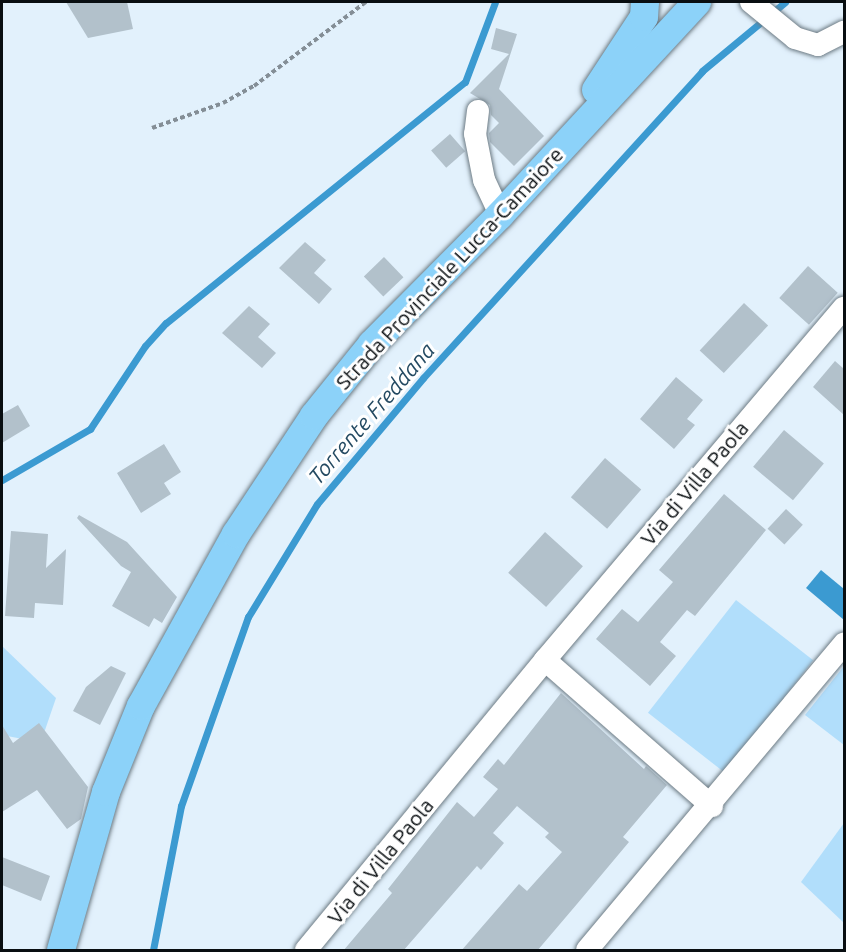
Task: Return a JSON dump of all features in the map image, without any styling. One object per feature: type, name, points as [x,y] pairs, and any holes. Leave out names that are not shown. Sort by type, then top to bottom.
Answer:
[{"type":"main road","points":[[551,159],[644,17],[645,2]]},
{"type":"main road","name":"Strada Provinciale Lucca-Camaiore","points":[[61,951],[121,750],[141,705],[237,534],[314,416],[364,353],[500,215],[697,2]]},
{"type":"street","points":[[751,2],[795,38],[818,45],[844,32]]},
{"type":"street","points":[[478,111],[475,134],[484,180],[500,215]]},
{"type":"street","name":"Via di Villa Paola","points":[[306,951],[545,660],[844,308]]},
{"type":"street","points":[[587,951],[712,806],[844,644]]},
{"type":"street","points":[[545,660],[712,806]]},
{"type":"path","points":[[152,128],[222,103],[254,86],[366,2]]},
{"type":"shaded area","points":[[736,600],[813,660],[725,773],[648,713]]},
{"type":"shaded area","points":[[2,646],[56,698],[45,730],[33,741],[2,735]]},
{"type":"shaded area","points":[[844,666],[844,745],[805,715]]},
{"type":"shaded area","points":[[844,823],[844,923],[801,882]]},
{"type":"water","points":[[821,570],[844,589],[844,620],[806,588]]},
{"type":"building","points":[[66,2],[127,2],[133,29],[88,38]]},
{"type":"building","points":[[496,28],[517,34],[499,89],[544,136],[514,166],[490,142],[489,133],[499,123],[491,115],[490,105],[470,93],[509,54],[491,49]]},
{"type":"building","points":[[450,134],[465,151],[446,168],[431,150]]},
{"type":"building","points":[[305,242],[326,260],[314,273],[332,289],[319,304],[279,268]]},
{"type":"building","points":[[384,257],[403,277],[383,297],[364,276]]},
{"type":"building","points":[[808,266],[838,293],[809,325],[779,298]]},
{"type":"building","points":[[744,303],[768,326],[724,373],[700,351]]},
{"type":"building","points":[[249,306],[270,324],[258,337],[276,353],[262,368],[222,333]]},
{"type":"building","points":[[835,361],[844,369],[844,415],[813,387]]},
{"type":"building","points":[[676,377],[703,400],[687,419],[695,425],[674,449],[640,419]]},
{"type":"building","points":[[18,405],[30,426],[2,443],[2,414]]},
{"type":"building","points":[[784,430],[824,463],[793,500],[753,467]]},
{"type":"building","points":[[164,444],[181,472],[164,483],[171,494],[141,513],[117,473]]},
{"type":"building","points":[[605,458],[641,489],[607,529],[571,497]]},
{"type":"building","points":[[724,494],[766,530],[695,616],[687,610],[660,642],[676,656],[650,686],[596,639],[622,609],[638,622],[673,582],[659,570]]},
{"type":"building","points":[[786,509],[803,525],[784,544],[768,529]]},
{"type":"building","points":[[79,515],[127,542],[177,597],[162,623],[154,618],[149,627],[112,606],[131,572],[121,566],[77,518]]},
{"type":"building","points":[[11,531],[48,534],[46,568],[66,549],[63,605],[35,603],[34,618],[5,616]]},
{"type":"building","points":[[545,532],[583,566],[546,607],[508,573]]},
{"type":"building","points":[[111,666],[126,673],[100,725],[73,711],[86,687]]},
{"type":"building","points":[[561,693],[644,769],[646,766],[667,785],[623,837],[629,842],[577,904],[537,951],[461,951],[519,884],[527,891],[562,852],[545,837],[549,833],[517,806],[493,833],[504,843],[481,870],[477,866],[403,951],[343,951],[392,893],[388,889],[457,802],[474,817],[498,789],[483,777],[498,759],[504,765]]},
{"type":"building","points":[[39,723],[88,787],[81,819],[67,829],[37,790],[2,812],[2,725],[13,743]]},
{"type":"building","points":[[2,857],[50,876],[41,901],[2,885]]},
{"type":"waterway","points":[[2,480],[90,429],[145,346],[166,323],[465,82],[495,2]]},
{"type":"waterway","name":"Torrente Freddana","points":[[153,950],[181,806],[248,617],[317,504],[423,378],[702,71],[785,2]]}]
